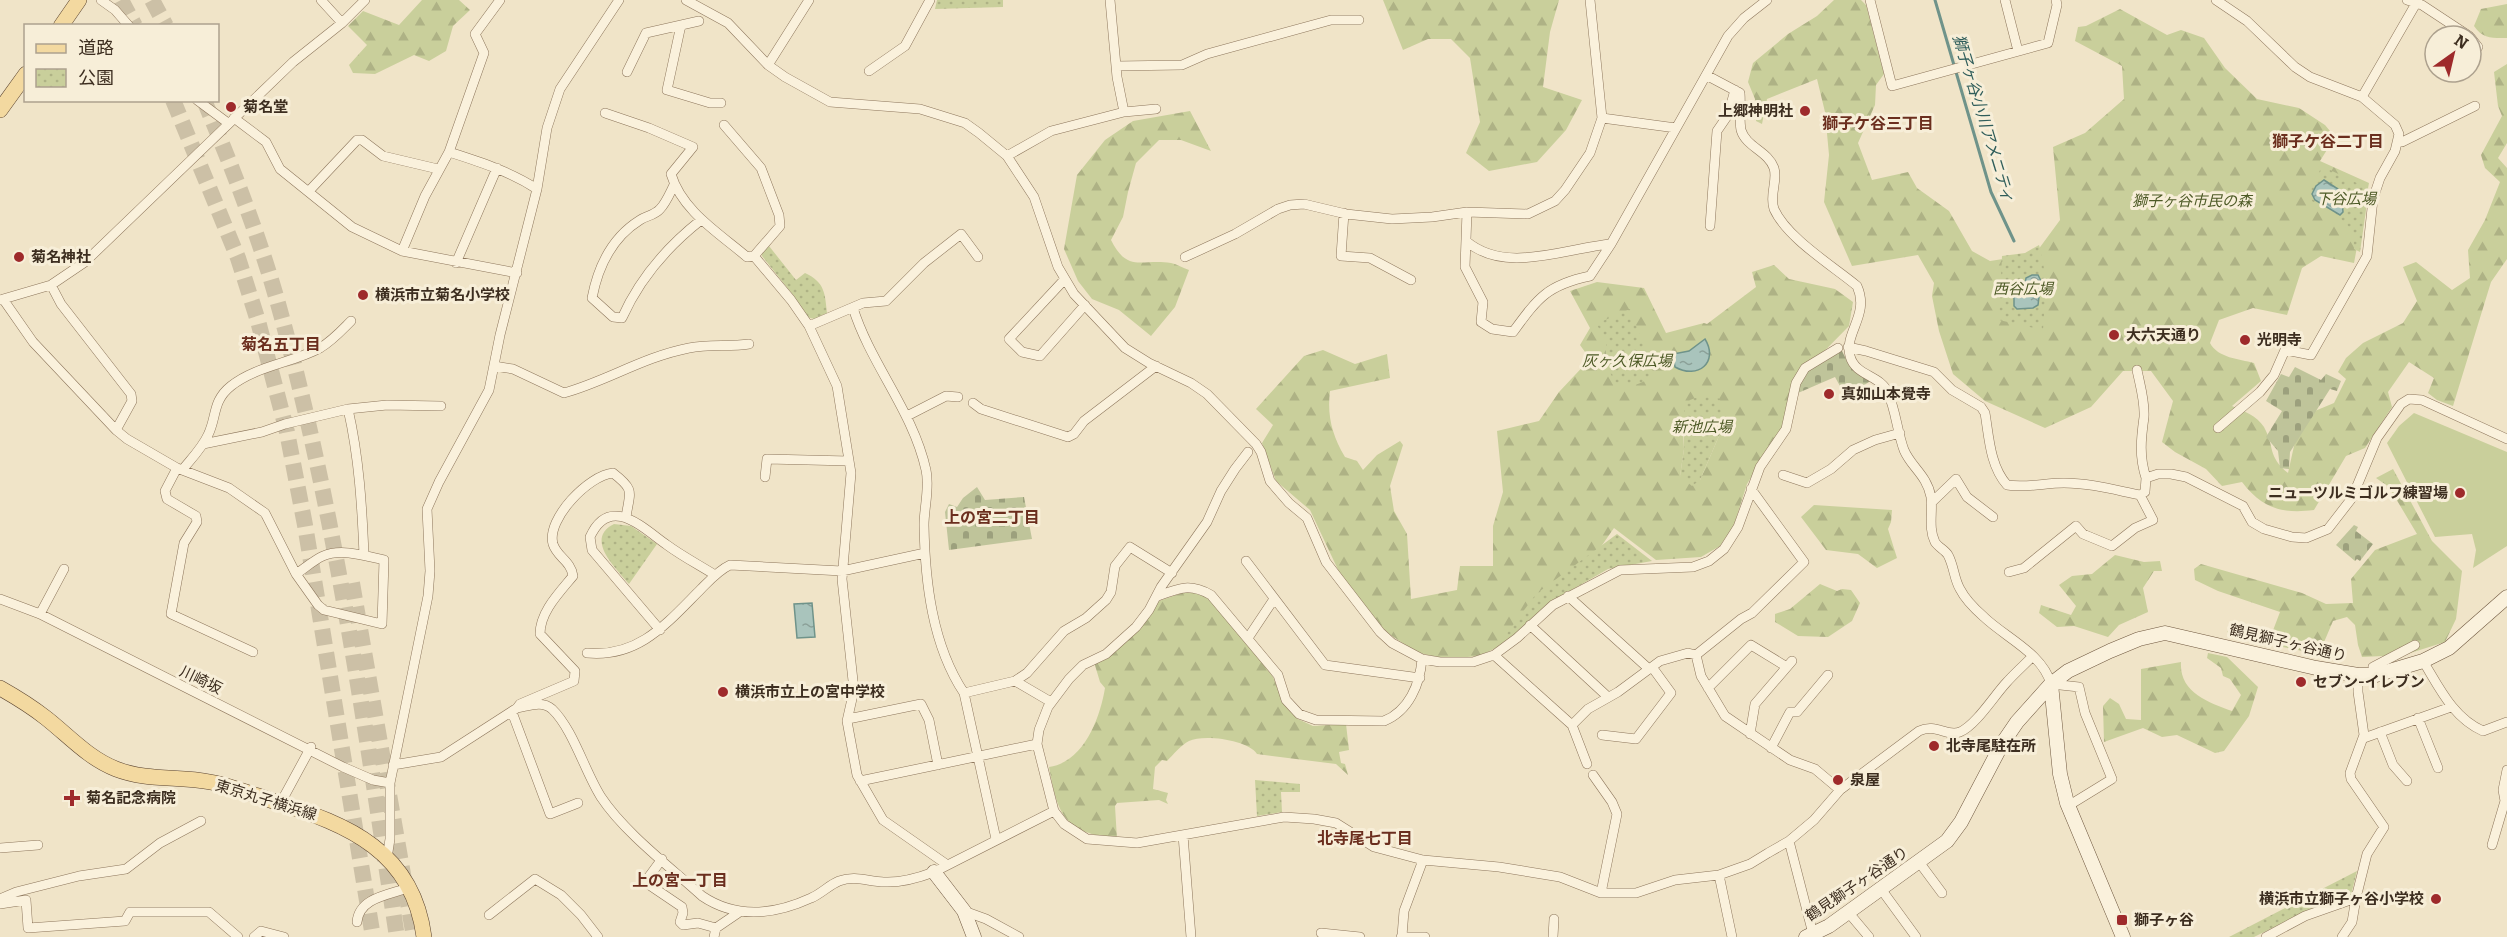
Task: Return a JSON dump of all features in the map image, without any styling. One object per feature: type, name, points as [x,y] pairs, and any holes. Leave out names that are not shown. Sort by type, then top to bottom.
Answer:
[{"type":"main road","points":[[62,24],[79,0]]},
{"type":"main road","points":[[0,110],[24,77]]},
{"type":"main road","name":"鶴見獅子ヶ谷通り","points":[[1809,935],[1848,912],[1941,846],[1957,828],[2002,744],[2017,722],[2051,684],[2068,671],[2139,639],[2165,633],[2358,675],[2376,675],[2423,661],[2449,648],[2507,597]]},
{"type":"main road","points":[[2051,684],[2060,774],[2068,806],[2122,937]]},
{"type":"main road","name":"東京丸子横浜線","points":[[0,688],[35,710],[90,756],[112,767],[150,778],[215,783],[318,816],[369,841],[387,858],[408,888],[418,909],[424,937]]},
{"type":"main road","points":[[934,872],[964,910],[974,937]]},
{"type":"street","points":[[101,0],[115,10],[127,24]]},
{"type":"street","points":[[321,0],[342,23]]},
{"type":"street","points":[[296,574],[324,555],[341,553],[384,560],[382,624],[324,610],[318,605],[296,574],[277,541],[265,513],[229,488],[180,469],[117,430],[33,342],[2,300],[51,285],[84,262],[293,62],[342,23],[365,0]]},
{"type":"street","points":[[402,251],[438,169],[449,152],[484,53],[475,34],[500,0]]},
{"type":"street","points":[[387,858],[390,839],[390,783],[428,596],[430,571],[428,509],[439,482],[489,390],[537,189],[547,128],[560,89],[619,0]]},
{"type":"street","points":[[686,0],[728,23],[768,65],[818,97],[830,102],[920,109],[965,123],[1007,156],[1039,206],[1064,280],[1085,306],[1125,348],[1207,394],[1256,444],[1261,452],[1270,481],[1289,503],[1307,518],[1326,562],[1352,597],[1380,632],[1392,643],[1422,659],[1440,662],[1473,662],[1494,655],[1553,605],[1620,570],[1693,567],[1709,561],[1724,549],[1738,527],[1760,467],[1786,429],[1796,383],[1805,368],[1843,348],[1866,351],[1934,372],[1952,390],[1981,407],[1999,476],[2007,485],[2024,487],[2074,484],[2140,495],[2145,492],[2146,478],[2141,461],[2141,430],[2144,416],[2137,370]]},
{"type":"street","points":[[768,65],[809,0]]},
{"type":"street","points":[[869,71],[905,46],[930,0]]},
{"type":"street","points":[[1110,0],[1124,112]]},
{"type":"street","points":[[1185,257],[1239,233],[1278,209],[1290,205],[1304,204],[1344,213],[1392,219],[1467,212],[1527,214],[1556,201],[1590,153],[1602,118],[1590,0]]},
{"type":"street","points":[[1467,212],[1465,267],[1483,302],[1481,322],[1503,332],[1513,332],[1537,300],[1549,291],[1564,283],[1590,276],[1611,244],[1732,31],[1767,0]]},
{"type":"street","points":[[1870,0],[1892,86],[2048,43],[2057,5],[2056,0]]},
{"type":"street","points":[[2005,0],[2019,51]]},
{"type":"street","points":[[2216,0],[2247,21],[2295,67],[2310,77],[2362,97],[2396,125],[2400,134],[2373,199],[2367,256],[2311,355],[2285,350],[2274,375],[2260,392],[2218,428]]},
{"type":"street","points":[[2362,97],[2414,1],[2450,24]]},
{"type":"street","points":[[1117,66],[1182,65],[1207,54],[1331,20],[1359,20]]},
{"type":"street","points":[[627,72],[646,33],[699,21]]},
{"type":"street","points":[[681,25],[667,90],[710,103],[721,103]]},
{"type":"street","points":[[1706,75],[1740,93],[1741,130],[1746,140],[1765,154],[1774,168],[1772,199],[1774,209],[1808,250],[1857,286],[1862,306],[1843,348]]},
{"type":"street","points":[[1710,226],[1717,132],[1728,115],[1735,90]]},
{"type":"street","points":[[201,102],[266,142],[280,169],[352,227],[402,251],[517,273]]},
{"type":"street","points":[[2399,141],[2402,142],[2475,105]]},
{"type":"street","points":[[1007,156],[1051,131],[1124,112],[1156,110]]},
{"type":"street","points":[[605,113],[649,128],[693,147],[670,174],[674,185],[701,220],[747,257],[754,256],[780,226],[779,215],[761,168],[724,125]]},
{"type":"street","points":[[1602,118],[1676,128]]},
{"type":"street","points":[[309,191],[357,140],[362,140],[384,156],[438,169]]},
{"type":"street","points":[[449,152],[517,176],[537,189]]},
{"type":"street","points":[[456,262],[497,168]]},
{"type":"street","points":[[674,185],[657,213],[641,219],[616,241],[598,272],[592,298],[613,318],[622,318],[639,283],[687,231],[701,220]]},
{"type":"street","points":[[1344,213],[1341,256],[1370,258],[1411,279]]},
{"type":"street","points":[[809,326],[863,303],[886,301],[924,263],[961,234],[978,257]]},
{"type":"street","points":[[1466,241],[1486,254],[1514,258],[1611,244]]},
{"type":"street","points":[[754,256],[791,300],[809,326],[837,386],[850,473],[842,572],[854,690],[848,718],[857,775],[883,820],[946,864]]},
{"type":"street","points":[[1064,280],[1009,339],[1022,352],[1040,356],[1085,306]]},
{"type":"street","points":[[51,285],[61,304],[130,393],[132,401],[117,430]]},
{"type":"street","points":[[853,308],[861,334],[879,362],[907,416],[927,472],[925,553],[932,608],[945,655],[955,680],[964,693],[996,839]]},
{"type":"street","points":[[253,652],[171,614],[184,543],[197,522],[196,516],[167,499],[165,491],[180,469],[203,444],[209,433],[216,404],[230,386],[255,372],[319,349],[351,321]]},
{"type":"street","points":[[494,366],[513,369],[564,393],[592,385],[632,364],[688,348],[749,344]]},
{"type":"street","points":[[1843,348],[1856,369],[1886,387],[1896,412],[1905,452],[1924,476],[1931,503],[1931,530],[1936,544],[1947,553],[1960,590],[1984,617],[2033,656],[2049,676],[2051,684],[2079,687],[2085,713],[2112,779],[2068,806]]},
{"type":"street","points":[[973,403],[981,409],[1068,437],[1074,434],[1084,421],[1156,366]]},
{"type":"street","points":[[907,416],[946,396],[958,397]]},
{"type":"street","points":[[2146,478],[2158,474],[2186,477],[2243,506],[2252,522],[2264,529],[2292,537],[2306,538],[2328,529],[2352,498],[2377,438],[2401,404],[2409,399],[2422,400],[2507,439]]},
{"type":"street","points":[[203,444],[262,432],[348,409],[387,405],[441,406]]},
{"type":"street","points":[[348,409],[362,497],[364,555]]},
{"type":"street","points":[[1783,475],[1807,483],[1831,469],[1853,450],[1875,440],[1900,433]]},
{"type":"street","points":[[1248,452],[1221,491],[1207,522],[1136,627],[1106,654],[1083,665],[1069,679],[1051,702],[1042,722],[1037,744],[1054,811],[1070,828],[1087,839],[1137,843],[1284,817],[1314,819],[1336,823],[1374,847],[1423,860],[1499,867],[1560,878],[1601,893],[1636,893],[1675,880],[1719,875],[1750,864],[1789,841],[1814,820],[1840,790],[1919,731],[1928,727],[1952,733],[1961,732],[1975,720],[2007,681],[2033,656]]},
{"type":"street","points":[[765,477],[767,459],[849,461]]},
{"type":"street","points":[[393,765],[441,757],[515,710],[520,704],[574,681],[575,671],[540,634],[540,624],[548,608],[573,576],[572,567],[552,543],[552,535],[559,519],[573,498],[587,484],[607,473],[613,473],[627,483],[630,489],[626,517]]},
{"type":"street","points":[[1931,503],[1956,479],[1966,497],[1993,517]]},
{"type":"street","points":[[1696,655],[1752,613],[1804,562],[1751,489]]},
{"type":"street","points":[[2069,517],[2083,534],[2112,546],[2135,528],[2153,520],[2140,495]]},
{"type":"street","points":[[660,630],[595,555],[590,543],[592,532],[602,521],[617,516],[635,521],[666,545],[715,575]]},
{"type":"street","points":[[2009,572],[2024,568],[2076,526]]},
{"type":"street","points":[[964,693],[1015,681],[1028,673],[1064,632],[1086,618],[1106,600],[1111,592],[1115,566],[1130,547],[1172,573]]},
{"type":"street","points":[[586,653],[605,654],[635,646],[660,630],[724,567],[736,563],[842,572],[925,553]]},
{"type":"street","points":[[1246,561],[1325,665],[1420,678]]},
{"type":"street","points":[[40,614],[64,569]]},
{"type":"street","points":[[1158,596],[1176,589],[1198,588],[1211,595],[1278,675],[1286,700],[1294,710],[1316,720],[1384,720],[1390,718],[1401,710],[1420,678],[1422,659]]},
{"type":"street","points":[[1568,596],[1650,668],[1671,693],[1636,739],[1602,735]]},
{"type":"street","name":"川崎坂","points":[[0,599],[40,614],[373,780],[390,783]]},
{"type":"street","points":[[1248,638],[1274,599]]},
{"type":"street","points":[[1530,626],[1608,697]]},
{"type":"street","points":[[1708,688],[1751,645],[1789,664],[1755,704],[1750,734]]},
{"type":"street","points":[[2376,675],[2373,667],[2415,645]]},
{"type":"street","points":[[1572,725],[1587,710],[1660,661],[1688,653],[1696,655]]},
{"type":"street","points":[[1494,655],[1572,725],[1587,765]]},
{"type":"street","points":[[1696,655],[1701,676],[1725,716],[1790,760],[1815,769],[1840,790]]},
{"type":"street","points":[[2423,661],[2451,707],[2475,728],[2483,731],[2507,722]]},
{"type":"street","points":[[1771,748],[1790,712],[1797,712],[1828,675]]},
{"type":"street","points":[[2342,937],[2352,922],[2367,854],[2384,827],[2351,779],[2350,773],[2364,738],[2358,675]]},
{"type":"street","points":[[1015,681],[1051,702]]},
{"type":"street","points":[[515,710],[539,704],[550,707],[560,719],[601,797],[617,817],[702,896],[714,904],[738,913],[789,907],[814,897],[839,881],[865,878],[883,882],[899,881],[934,872],[1054,811]]},
{"type":"street","points":[[848,718],[921,704],[929,720],[938,765]]},
{"type":"street","points":[[2364,738],[2451,707]]},
{"type":"street","points":[[515,710],[550,814],[578,803]]},
{"type":"street","points":[[2418,718],[2438,768]]},
{"type":"street","points":[[2380,732],[2393,765],[2407,781]]},
{"type":"street","points":[[860,781],[1037,744]]},
{"type":"street","points":[[280,804],[311,749]]},
{"type":"street","points":[[2492,845],[2503,821],[2507,770]]},
{"type":"street","points":[[1593,775],[1612,802],[1617,814],[1601,893]]},
{"type":"street","points":[[0,899],[16,892],[79,876],[126,870],[160,843],[201,821]]},
{"type":"street","points":[[1183,835],[1191,937]]},
{"type":"street","points":[[1789,841],[1809,935]]},
{"type":"street","points":[[0,848],[38,845]]},
{"type":"street","points":[[662,859],[645,882],[682,907],[680,922],[683,926],[698,923],[715,932],[738,913]]},
{"type":"street","points":[[1423,860],[1404,911],[1402,937],[1425,937]]},
{"type":"street","points":[[1919,862],[1942,893]]},
{"type":"street","points":[[1719,875],[1732,937]]},
{"type":"street","points":[[489,915],[535,879],[561,895],[598,937]]},
{"type":"street","points":[[357,922],[358,913],[368,902],[408,888]]},
{"type":"street","points":[[1881,889],[1916,937]]},
{"type":"street","points":[[2266,937],[2305,916],[2356,898]]},
{"type":"street","points":[[0,904],[26,900],[28,928],[125,921],[130,912],[209,912],[238,937]]},
{"type":"street","points":[[964,910],[1019,937]]},
{"type":"street","points":[[1848,912],[1869,937]]},
{"type":"street","points":[[1553,937],[1554,919]]},
{"type":"street","points":[[254,937],[261,931],[284,937]]},
{"type":"street","points":[[1321,933],[1360,937]]},
{"type":"green space","points":[[422,0],[459,0],[470,10],[453,26],[446,51],[429,61],[414,55],[375,74],[353,73],[349,65],[367,45],[348,26],[363,11],[399,25]]},
{"type":"green space","points":[[937,0],[1003,0],[1003,7],[935,9]]},
{"type":"green space","points":[[1383,0],[1559,0],[1550,32],[1543,87],[1582,100],[1566,130],[1537,162],[1489,171],[1466,153],[1480,122],[1470,58],[1451,39],[1428,39],[1403,50]]},
{"type":"green space","name":"獅子ヶ谷市民の森","points":[[1834,0],[1861,0],[1866,5],[1884,74],[1876,85],[1875,105],[1858,143],[1872,180],[1908,172],[1917,188],[1949,211],[1972,251],[1990,261],[2035,254],[2060,220],[2053,147],[2085,133],[2124,99],[2122,66],[2075,41],[2078,27],[2086,26],[2120,9],[2167,35],[2181,30],[2204,38],[2225,68],[2257,99],[2299,108],[2325,125],[2335,137],[2320,161],[2369,183],[2354,263],[2321,256],[2302,268],[2287,315],[2253,308],[2219,320],[2210,343],[2223,355],[2254,363],[2261,381],[2232,406],[2250,414],[2261,423],[2274,456],[2288,473],[2298,428],[2310,413],[2334,403],[2346,379],[2338,372],[2346,358],[2363,343],[2403,323],[2417,301],[2403,267],[2416,262],[2452,290],[2470,278],[2468,250],[2485,220],[2500,182],[2485,168],[2481,155],[2502,116],[2498,106],[2494,72],[2507,64],[2507,143],[2498,158],[2507,168],[2507,259],[2491,282],[2453,406],[2437,400],[2428,393],[2434,378],[2409,362],[2388,392],[2392,407],[2365,448],[2346,456],[2314,510],[2292,511],[2282,510],[2265,503],[2249,491],[2242,482],[2222,486],[2206,469],[2162,442],[2173,401],[2151,371],[2123,371],[2091,407],[2045,428],[1985,401],[1953,374],[1939,331],[1932,296],[1934,283],[1918,255],[1852,266],[1824,202],[1829,155],[1825,112],[1817,79],[1767,99],[1762,124],[1756,121],[1755,99],[1748,82],[1753,63],[1788,34],[1817,16]]},
{"type":"green space","points":[[2507,4],[2507,38],[2483,35],[2483,24],[2475,24],[2481,9]]},
{"type":"green space","points":[[1190,111],[1211,151],[1181,140],[1159,140],[1136,163],[1123,217],[1111,240],[1117,251],[1130,261],[1171,263],[1189,270],[1175,307],[1151,336],[1119,310],[1092,299],[1078,281],[1064,249],[1077,175],[1105,140],[1133,121]]},
{"type":"green space","name":"下谷広場","points":[[2322,166],[2369,189],[2360,252],[2354,249],[2353,231],[2339,217],[2312,201],[2310,191]]},
{"type":"green space","name":"西谷広場","points":[[2039,245],[2045,277],[2043,330],[1999,320],[2002,256],[2025,253]]},
{"type":"green space","points":[[769,246],[796,280],[805,273],[817,280],[823,289],[827,313],[814,319],[807,317],[762,256],[762,251]]},
{"type":"green space","points":[[1774,265],[1789,279],[1835,289],[1853,302],[1849,326],[1792,384],[1782,427],[1747,484],[1734,525],[1720,546],[1701,557],[1656,560],[1614,528],[1582,574],[1500,646],[1479,656],[1444,659],[1416,652],[1389,634],[1374,619],[1340,574],[1310,510],[1276,481],[1262,443],[1273,425],[1256,409],[1304,356],[1323,350],[1355,364],[1387,354],[1390,378],[1330,391],[1329,409],[1334,433],[1345,457],[1357,461],[1363,470],[1377,455],[1400,441],[1403,445],[1390,486],[1394,511],[1407,534],[1411,599],[1457,590],[1460,566],[1493,566],[1493,526],[1503,492],[1497,431],[1539,421],[1559,392],[1590,359],[1580,345],[1590,328],[1570,291],[1597,282],[1644,288],[1666,333],[1707,324],[1756,287],[1752,272]],"holes":[[[1683,429],[1722,429],[1700,480],[1680,476],[1684,449]]]},
{"type":"green space","name":"灰ヶ久保広場","points":[[1630,309],[1646,351],[1652,376],[1638,384],[1626,385],[1615,382],[1606,365],[1606,338],[1596,324]]},
{"type":"green space","points":[[1839,350],[1854,368],[1872,380],[1846,397],[1835,377],[1798,393],[1799,385],[1806,372]]},
{"type":"green space","points":[[2295,367],[2321,380],[2326,374],[2341,381],[2337,391],[2330,389],[2290,452],[2289,469],[2280,468],[2278,451],[2266,437],[2282,411],[2266,401],[2281,374],[2289,377]]},
{"type":"green space","name":"新池広場","points":[[1706,394],[1720,399],[1722,429],[1700,480],[1692,486],[1680,476],[1684,449],[1684,408],[1690,400]]},
{"type":"green space","name":"ニューツルミゴルフ練習場","points":[[2414,413],[2507,452],[2507,546],[2473,568],[2476,550],[2472,534],[2435,537],[2387,443],[2399,426]]},
{"type":"green space","points":[[2393,469],[2432,541],[2462,571],[2456,619],[2445,642],[2404,655],[2362,657],[2355,625],[2347,617],[2333,621],[2319,654],[2246,640],[2227,632],[2232,627],[2272,633],[2280,612],[2218,591],[2195,580],[2194,569],[2201,564],[2302,593],[2326,604],[2353,603],[2351,579],[2375,550],[2417,534],[2389,487],[2376,478]]},
{"type":"green space","points":[[977,487],[985,500],[1024,497],[1032,539],[949,550],[945,512],[949,504],[957,507],[963,498]]},
{"type":"green space","points":[[1814,505],[1892,510],[1888,529],[1897,558],[1877,568],[1858,554],[1826,550],[1801,517]]},
{"type":"green space","points":[[614,524],[631,526],[657,544],[629,584],[605,554],[602,545],[605,530]]},
{"type":"green space","points":[[2354,525],[2358,527],[2356,531],[2373,544],[2360,561],[2357,559],[2355,561],[2336,545]]},
{"type":"green space","points":[[1617,534],[1652,561],[1608,569],[1568,592],[1505,644],[1505,636],[1536,594]]},
{"type":"green space","points":[[2115,555],[2144,562],[2160,561],[2162,571],[2154,571],[2143,588],[2148,612],[2119,625],[2108,637],[2074,626],[2057,627],[2039,613],[2041,605],[2071,615],[2076,606],[2059,585],[2072,576],[2092,574]]},
{"type":"green space","points":[[1820,584],[1837,591],[1851,590],[1860,603],[1852,621],[1828,637],[1798,636],[1775,622],[1775,614],[1790,609]]},
{"type":"green space","points":[[1185,592],[1203,594],[1223,612],[1273,677],[1284,704],[1298,719],[1313,726],[1346,724],[1349,750],[1339,752],[1341,763],[1345,764],[1348,775],[1336,764],[1257,754],[1245,745],[1215,738],[1196,739],[1186,743],[1167,761],[1162,760],[1155,767],[1153,789],[1168,793],[1166,800],[1168,804],[1159,800],[1117,803],[1115,806],[1117,839],[1085,832],[1066,819],[1060,809],[1049,767],[1072,757],[1081,748],[1094,725],[1105,688],[1100,682],[1094,662],[1159,601]]},
{"type":"green space","points":[[2208,653],[2227,657],[2258,687],[2249,716],[2224,751],[2215,753],[2177,735],[2162,737],[2143,728],[2104,742],[2103,706],[2110,698],[2119,704],[2126,719],[2141,720],[2141,669],[2181,662],[2185,681],[2190,688],[2214,704],[2232,711],[2241,695],[2230,679],[2223,676],[2221,668],[2207,658]]},
{"type":"green space","points":[[1255,780],[1300,784],[1300,792],[1281,792],[1282,812],[1257,816]]},
{"type":"green space","points":[[2357,871],[2351,895],[2311,909],[2254,937],[2229,937]]},
{"type":"water","points":[[2324,180],[2341,191],[2343,212],[2340,215],[2315,200],[2312,194],[2316,186]]},
{"type":"water","points":[[2038,275],[2041,281],[2038,305],[2033,308],[2017,309],[2014,306],[2014,296],[2024,290],[2026,278]]},
{"type":"water","points":[[1705,339],[1709,347],[1709,355],[1704,366],[1691,371],[1675,367],[1673,354],[1689,351]]},
{"type":"water","points":[[812,603],[815,637],[797,638],[794,604]]},
{"type":"waterway","name":"獅子ヶ谷小川アメニティ","points":[[1935,0],[1991,192],[2014,241]]},
{"type":"tunnel","points":[[121,0],[134,24]]},
{"type":"tunnel","points":[[152,0],[165,24]]},
{"type":"tunnel","points":[[174,102],[238,258],[258,321],[287,432],[305,525],[373,937]]},
{"type":"tunnel","points":[[205,102],[237,181],[266,262],[319,471],[361,703],[397,937]]},
{"type":"tunnel","points":[[352,583],[414,937]]},
{"type":"place","name":"菊名堂","points":[[231,107]]},
{"type":"place","name":"上郷神明社","points":[[1805,111]]},
{"type":"place","name":"菊名神社","points":[[19,257]]},
{"type":"place","name":"横浜市立菊名小学校","points":[[363,295]]},
{"type":"place","name":"大六天通り","points":[[2114,335]]},
{"type":"place","name":"光明寺","points":[[2245,340]]},
{"type":"place","name":"真如山本覺寺","points":[[1829,394]]},
{"type":"place","name":"ニューツルミゴルフ練習場","points":[[2460,493]]},
{"type":"place","name":"セブン-イレブン","points":[[2301,682]]},
{"type":"place","name":"横浜市立上の宮中学校","points":[[723,692]]},
{"type":"place","name":"北寺尾駐在所","points":[[1934,746]]},
{"type":"place","name":"泉屋","points":[[1838,780]]},
{"type":"place","name":"菊名記念病院","points":[[72,798]]},
{"type":"place","name":"横浜市立獅子ヶ谷小学校","points":[[2436,899]]},
{"type":"place","name":"獅子ヶ谷","points":[[2122,920]]},
{"type":"district","name":"獅子ケ谷三丁目","points":[[1878,123]]},
{"type":"district","name":"獅子ケ谷二丁目","points":[[2328,141]]},
{"type":"district","name":"菊名五丁目","points":[[281,344]]},
{"type":"district","name":"上の宮二丁目","points":[[992,517]]},
{"type":"district","name":"北寺尾七丁目","points":[[1365,838]]},
{"type":"district","name":"上の宮一丁目","points":[[680,880]]}]
